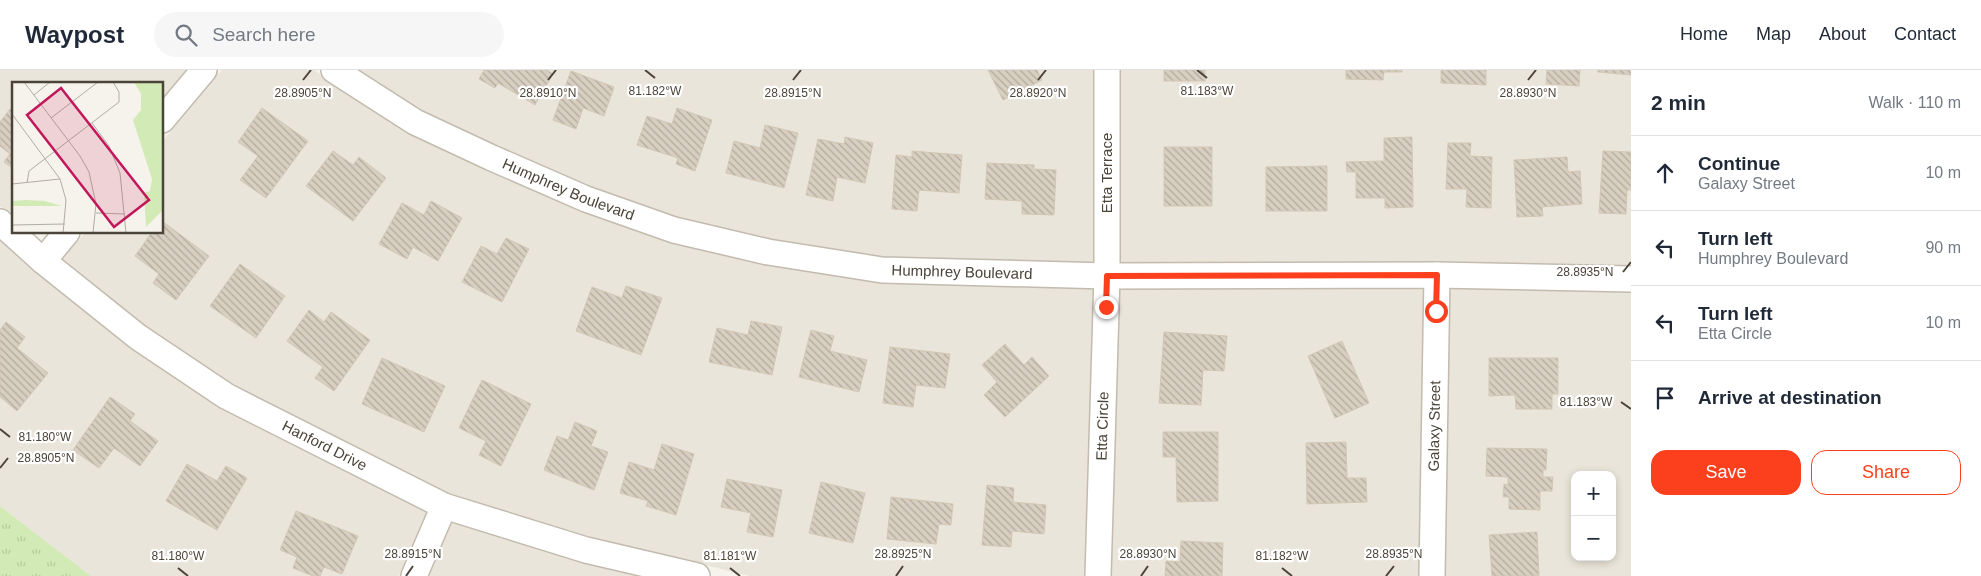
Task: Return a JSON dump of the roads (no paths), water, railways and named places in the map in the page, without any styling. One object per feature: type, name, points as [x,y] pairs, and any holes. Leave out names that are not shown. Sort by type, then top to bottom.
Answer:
[{"type":"street","points":[[164,118],[204,70]]},
{"type":"street","name":"Humphrey Boulevard","points":[[334,70],[415,122],[586,199],[674,230],[768,252],[882,270],[1107,276],[1437,275],[1631,279]]},
{"type":"street","name":"Etta Terrace","points":[[1107,70],[1107,276]]},
{"type":"street","name":"Hanford Drive","points":[[0,222],[12,233]]},
{"type":"street","name":"Hanford Drive","points":[[13,234],[43,261],[138,337],[226,396],[444,506],[586,550],[697,576]]},
{"type":"street","points":[[43,261],[65,234]]},
{"type":"street","name":"Galaxy Street","points":[[1432,576],[1437,275]]},
{"type":"street","name":"Etta Circle","points":[[1098,576],[1107,276]]},
{"type":"street","points":[[414,576],[444,506]]}]
